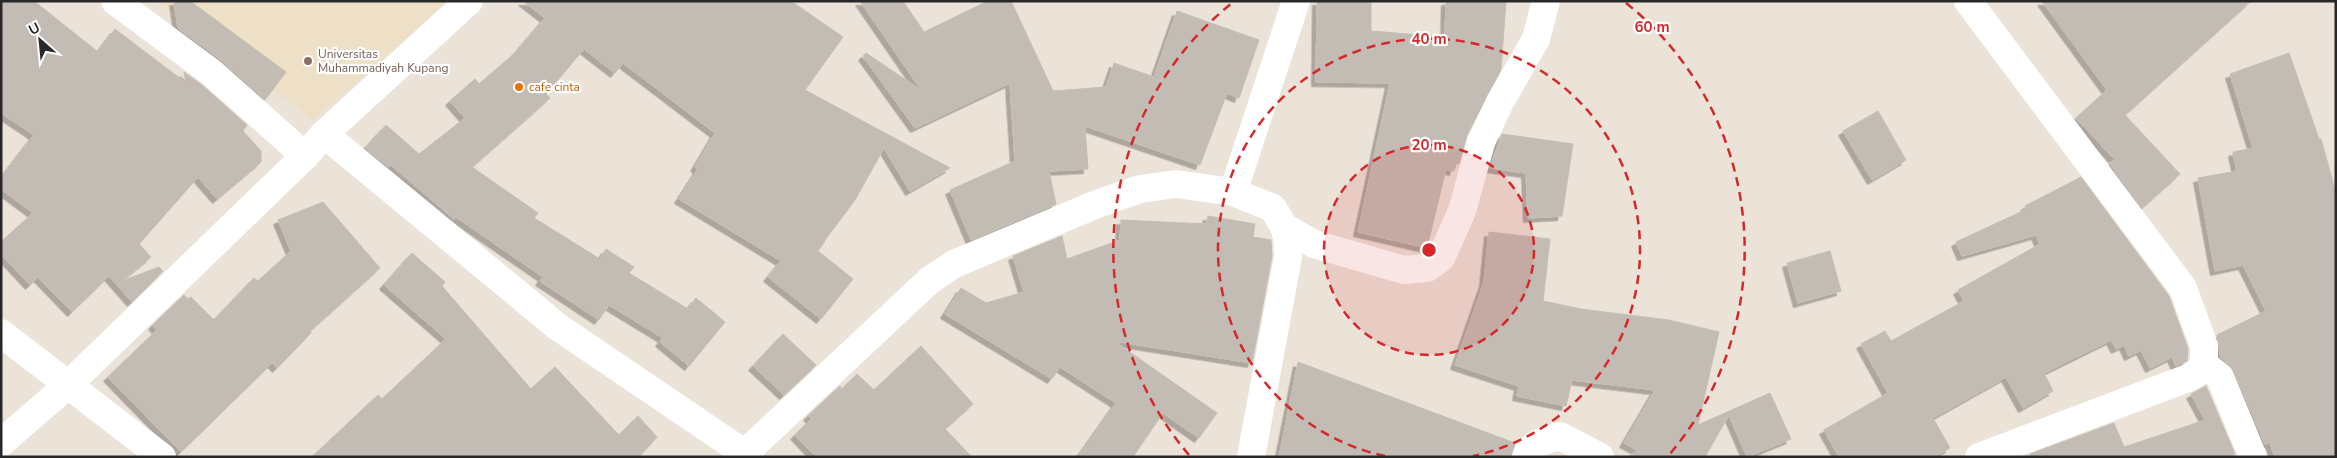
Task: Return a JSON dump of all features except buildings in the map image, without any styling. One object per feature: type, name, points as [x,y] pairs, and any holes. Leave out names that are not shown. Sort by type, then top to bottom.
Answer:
[{"type":"street","points":[[115,1],[212,74],[305,156]]},
{"type":"street","points":[[1,443],[69,384],[305,156],[324,134],[469,1]]},
{"type":"street","points":[[1233,192],[1296,1]]},
{"type":"street","points":[[1284,227],[1314,244],[1404,270],[1427,268],[1441,258],[1462,211],[1481,142],[1500,102],[1536,39],[1546,1]]},
{"type":"street","points":[[1968,1],[2183,288],[2204,346],[2204,364],[2197,373],[2188,378],[1979,457]]},
{"type":"street","points":[[324,134],[558,327],[748,455],[930,280],[954,264],[1097,204],[1140,189],[1176,184],[1233,192],[1274,208],[1284,227],[1288,242],[1288,257],[1251,457]]},
{"type":"street","points":[[1,333],[162,457]]},
{"type":"street","points":[[2204,364],[2220,377],[2253,457]]},
{"type":"street","points":[[1526,457],[1527,452],[1542,441],[1560,436],[1600,457]]},
{"type":"shaded area","name":"Universitas Muhammadiyah Kupang","points":[[158,1],[447,1],[313,120]]},
{"type":"place","name":"Universitas Muhammadiyah Kupang","points":[[308,61]]},
{"type":"place","name":"cafe cinta","points":[[519,87]]}]
